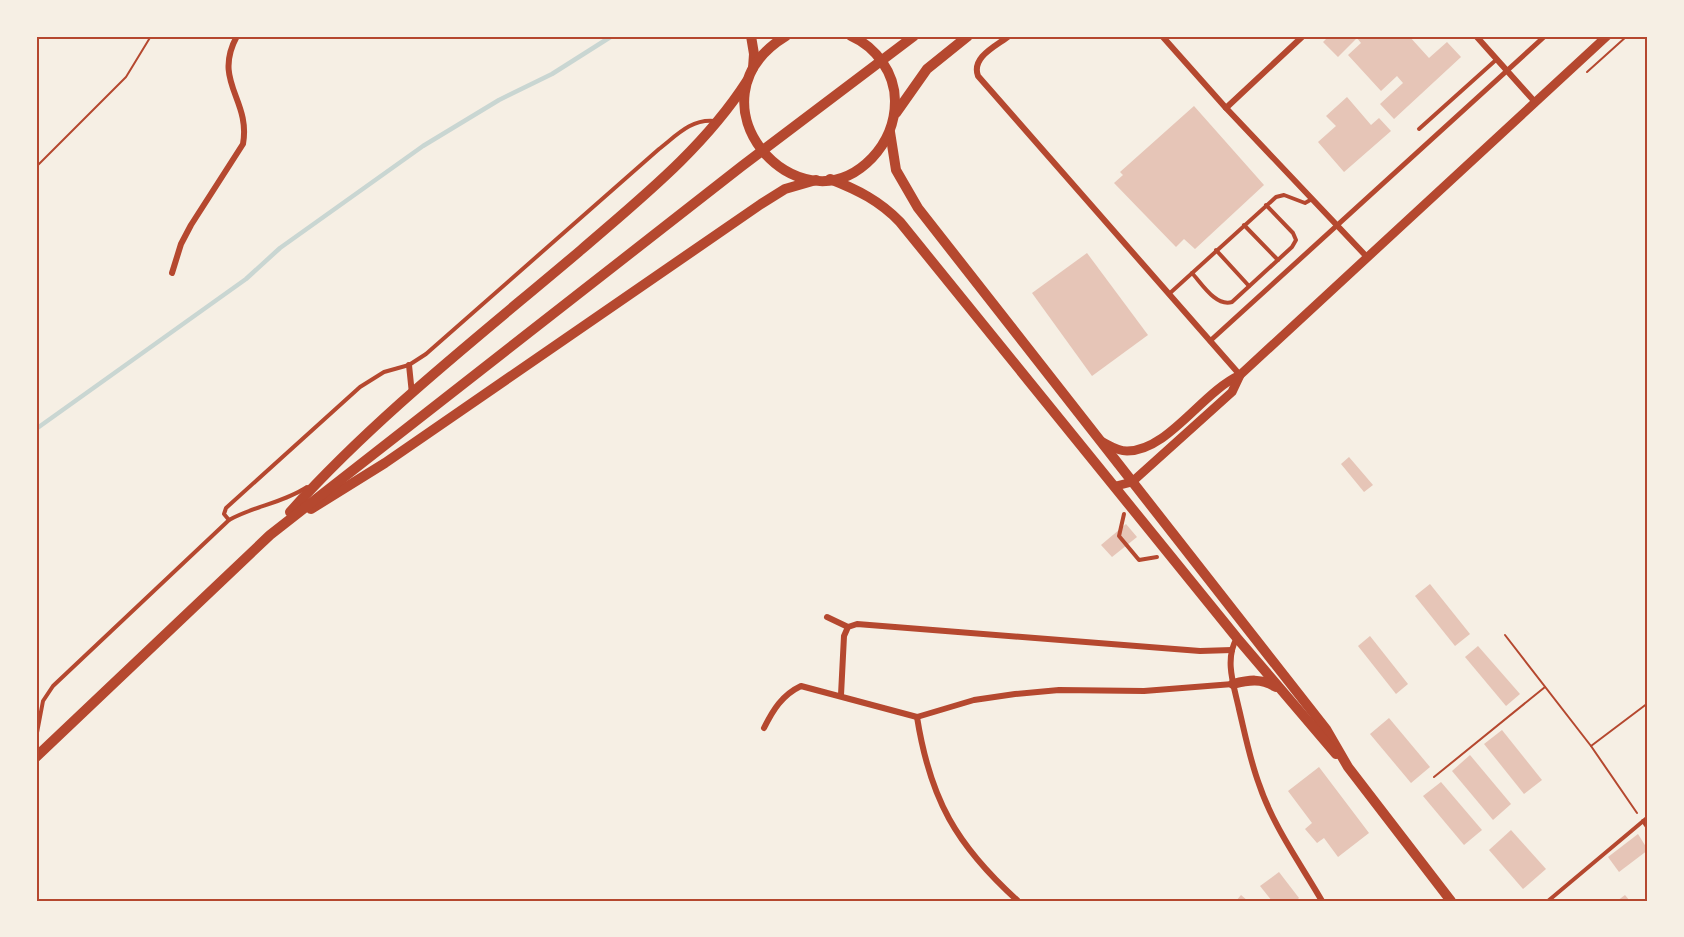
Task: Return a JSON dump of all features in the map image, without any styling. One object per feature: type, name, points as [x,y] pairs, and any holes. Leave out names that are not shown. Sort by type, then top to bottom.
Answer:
[{"type":"main road","points":[[751,36],[754,46],[753,68]]},
{"type":"main road","points":[[36,757],[270,535],[321,478],[363,436],[669,174],[717,121],[747,81],[753,68],[773,44],[786,36]]},
{"type":"main road","points":[[270,535],[385,463],[785,189],[850,174],[867,164],[880,149],[890,132],[894,116],[893,90],[884,65],[873,51],[851,36]]},
{"type":"main road","points":[[270,535],[742,166],[914,36]]},
{"type":"main road","points":[[894,116],[927,69],[968,36]]},
{"type":"main road","points":[[747,81],[744,112],[753,141],[762,154],[780,168],[801,177],[816,180]]},
{"type":"main road","points":[[890,132],[896,170],[907,190],[1326,729],[1348,767]]},
{"type":"main road","points":[[830,179],[867,195],[886,208],[900,222],[1282,693],[1317,735],[1348,767],[1451,901]]},
{"type":"main road","points":[[1238,638],[1248,630]]},
{"type":"main road","points":[[1233,684],[1251,680],[1263,681],[1282,693]]},
{"type":"street","points":[[172,273],[191,225],[243,144],[245,131],[243,113],[226,66],[228,55],[237,36]]},
{"type":"street","points":[[1009,36],[978,60],[975,68],[989,91],[1240,375]]},
{"type":"street","points":[[1162,36],[1226,108],[1367,257]]},
{"type":"street","points":[[1226,108],[1303,36]]},
{"type":"street","points":[[1476,36],[1535,102]]},
{"type":"street","points":[[1210,341],[1545,36]]},
{"type":"street","points":[[1100,440],[1118,450],[1128,451],[1148,447],[1167,433],[1222,383],[1240,375],[1607,36]]},
{"type":"street","points":[[410,365],[412,394]]},
{"type":"street","points":[[1116,486],[1132,482],[1232,392],[1240,375]]},
{"type":"street","points":[[827,617],[848,627],[857,624],[903,626],[1188,650],[1232,650]]},
{"type":"street","points":[[841,695],[844,636],[848,627]]},
{"type":"street","points":[[1238,638],[1232,650],[1233,684],[1259,785],[1280,828],[1322,901]]},
{"type":"street","points":[[764,728],[775,707],[790,691],[801,686],[917,717],[974,700],[1015,694],[1059,690],[1144,691],[1233,684]]},
{"type":"street","points":[[917,717],[930,778],[941,807],[962,840],[992,878],[1018,901]]},
{"type":"lane","points":[[1419,129],[1497,59]]},
{"type":"lane","points":[[229,520],[224,514],[226,508],[360,387],[384,372],[410,365],[691,124],[699,120],[717,121]]},
{"type":"lane","points":[[1168,294],[1276,197],[1284,195],[1305,203],[1312,199]]},
{"type":"lane","points":[[1192,273],[1219,302],[1226,304],[1232,302],[1278,260],[1296,240],[1293,233],[1266,205]]},
{"type":"lane","points":[[1244,225],[1278,260]]},
{"type":"lane","points":[[1216,250],[1249,286]]},
{"type":"lane","points":[[36,738],[43,701],[53,686],[229,520],[244,511],[297,494],[321,478]]},
{"type":"lane","points":[[1124,514],[1119,536],[1139,560],[1157,557]]},
{"type":"lane","points":[[1548,901],[1648,817]]},
{"type":"lane","points":[[1643,821],[1648,828]]},
{"type":"path","points":[[36,167],[126,77],[151,36]]},
{"type":"path","points":[[1504,635],[1591,746],[1643,821]]},
{"type":"path","points":[[1434,777],[1545,687]]},
{"type":"path","points":[[1591,746],[1648,703]]},
{"type":"building","points":[[1329,36],[1409,36],[1429,58],[1447,42],[1461,57],[1394,119],[1380,104],[1403,83],[1397,76],[1381,91],[1348,55],[1361,43],[1357,38],[1338,57],[1323,42]]},
{"type":"building","points":[[1347,97],[1371,125],[1379,118],[1391,131],[1344,172],[1318,142],[1336,126],[1326,116]]},
{"type":"building","points":[[1194,106],[1264,185],[1195,249],[1184,239],[1176,247],[1114,183],[1123,175],[1120,172]]},
{"type":"building","points":[[1087,253],[1148,335],[1092,376],[1032,293]]},
{"type":"building","points":[[1349,457],[1373,485],[1364,492],[1341,464]]},
{"type":"building","points":[[1126,524],[1137,537],[1112,557],[1101,545]]},
{"type":"building","points":[[1430,584],[1470,634],[1455,646],[1415,596]]},
{"type":"building","points":[[1370,636],[1408,684],[1396,694],[1358,646]]},
{"type":"building","points":[[1478,646],[1520,694],[1506,706],[1465,657]]},
{"type":"building","points":[[1389,718],[1430,767],[1411,783],[1370,734]]},
{"type":"building","points":[[1502,730],[1542,780],[1524,794],[1484,744]]},
{"type":"building","points":[[1470,755],[1511,804],[1493,820],[1452,771]]},
{"type":"building","points":[[1319,767],[1369,833],[1338,857],[1324,838],[1317,843],[1305,829],[1312,823],[1288,791]]},
{"type":"building","points":[[1441,782],[1482,830],[1464,845],[1423,796]]},
{"type":"building","points":[[1511,830],[1546,869],[1523,889],[1489,850]]},
{"type":"building","points":[[1638,834],[1648,850],[1619,872],[1608,857]]},
{"type":"building","points":[[1279,872],[1299,898],[1296,901],[1272,901],[1260,886]]},
{"type":"building","points":[[1241,895],[1248,901],[1236,901]]},
{"type":"building","points":[[1625,895],[1630,901],[1617,901]]},
{"type":"waterway","points":[[36,429],[246,279],[280,248],[423,146],[499,100],[552,74],[612,36]]}]
